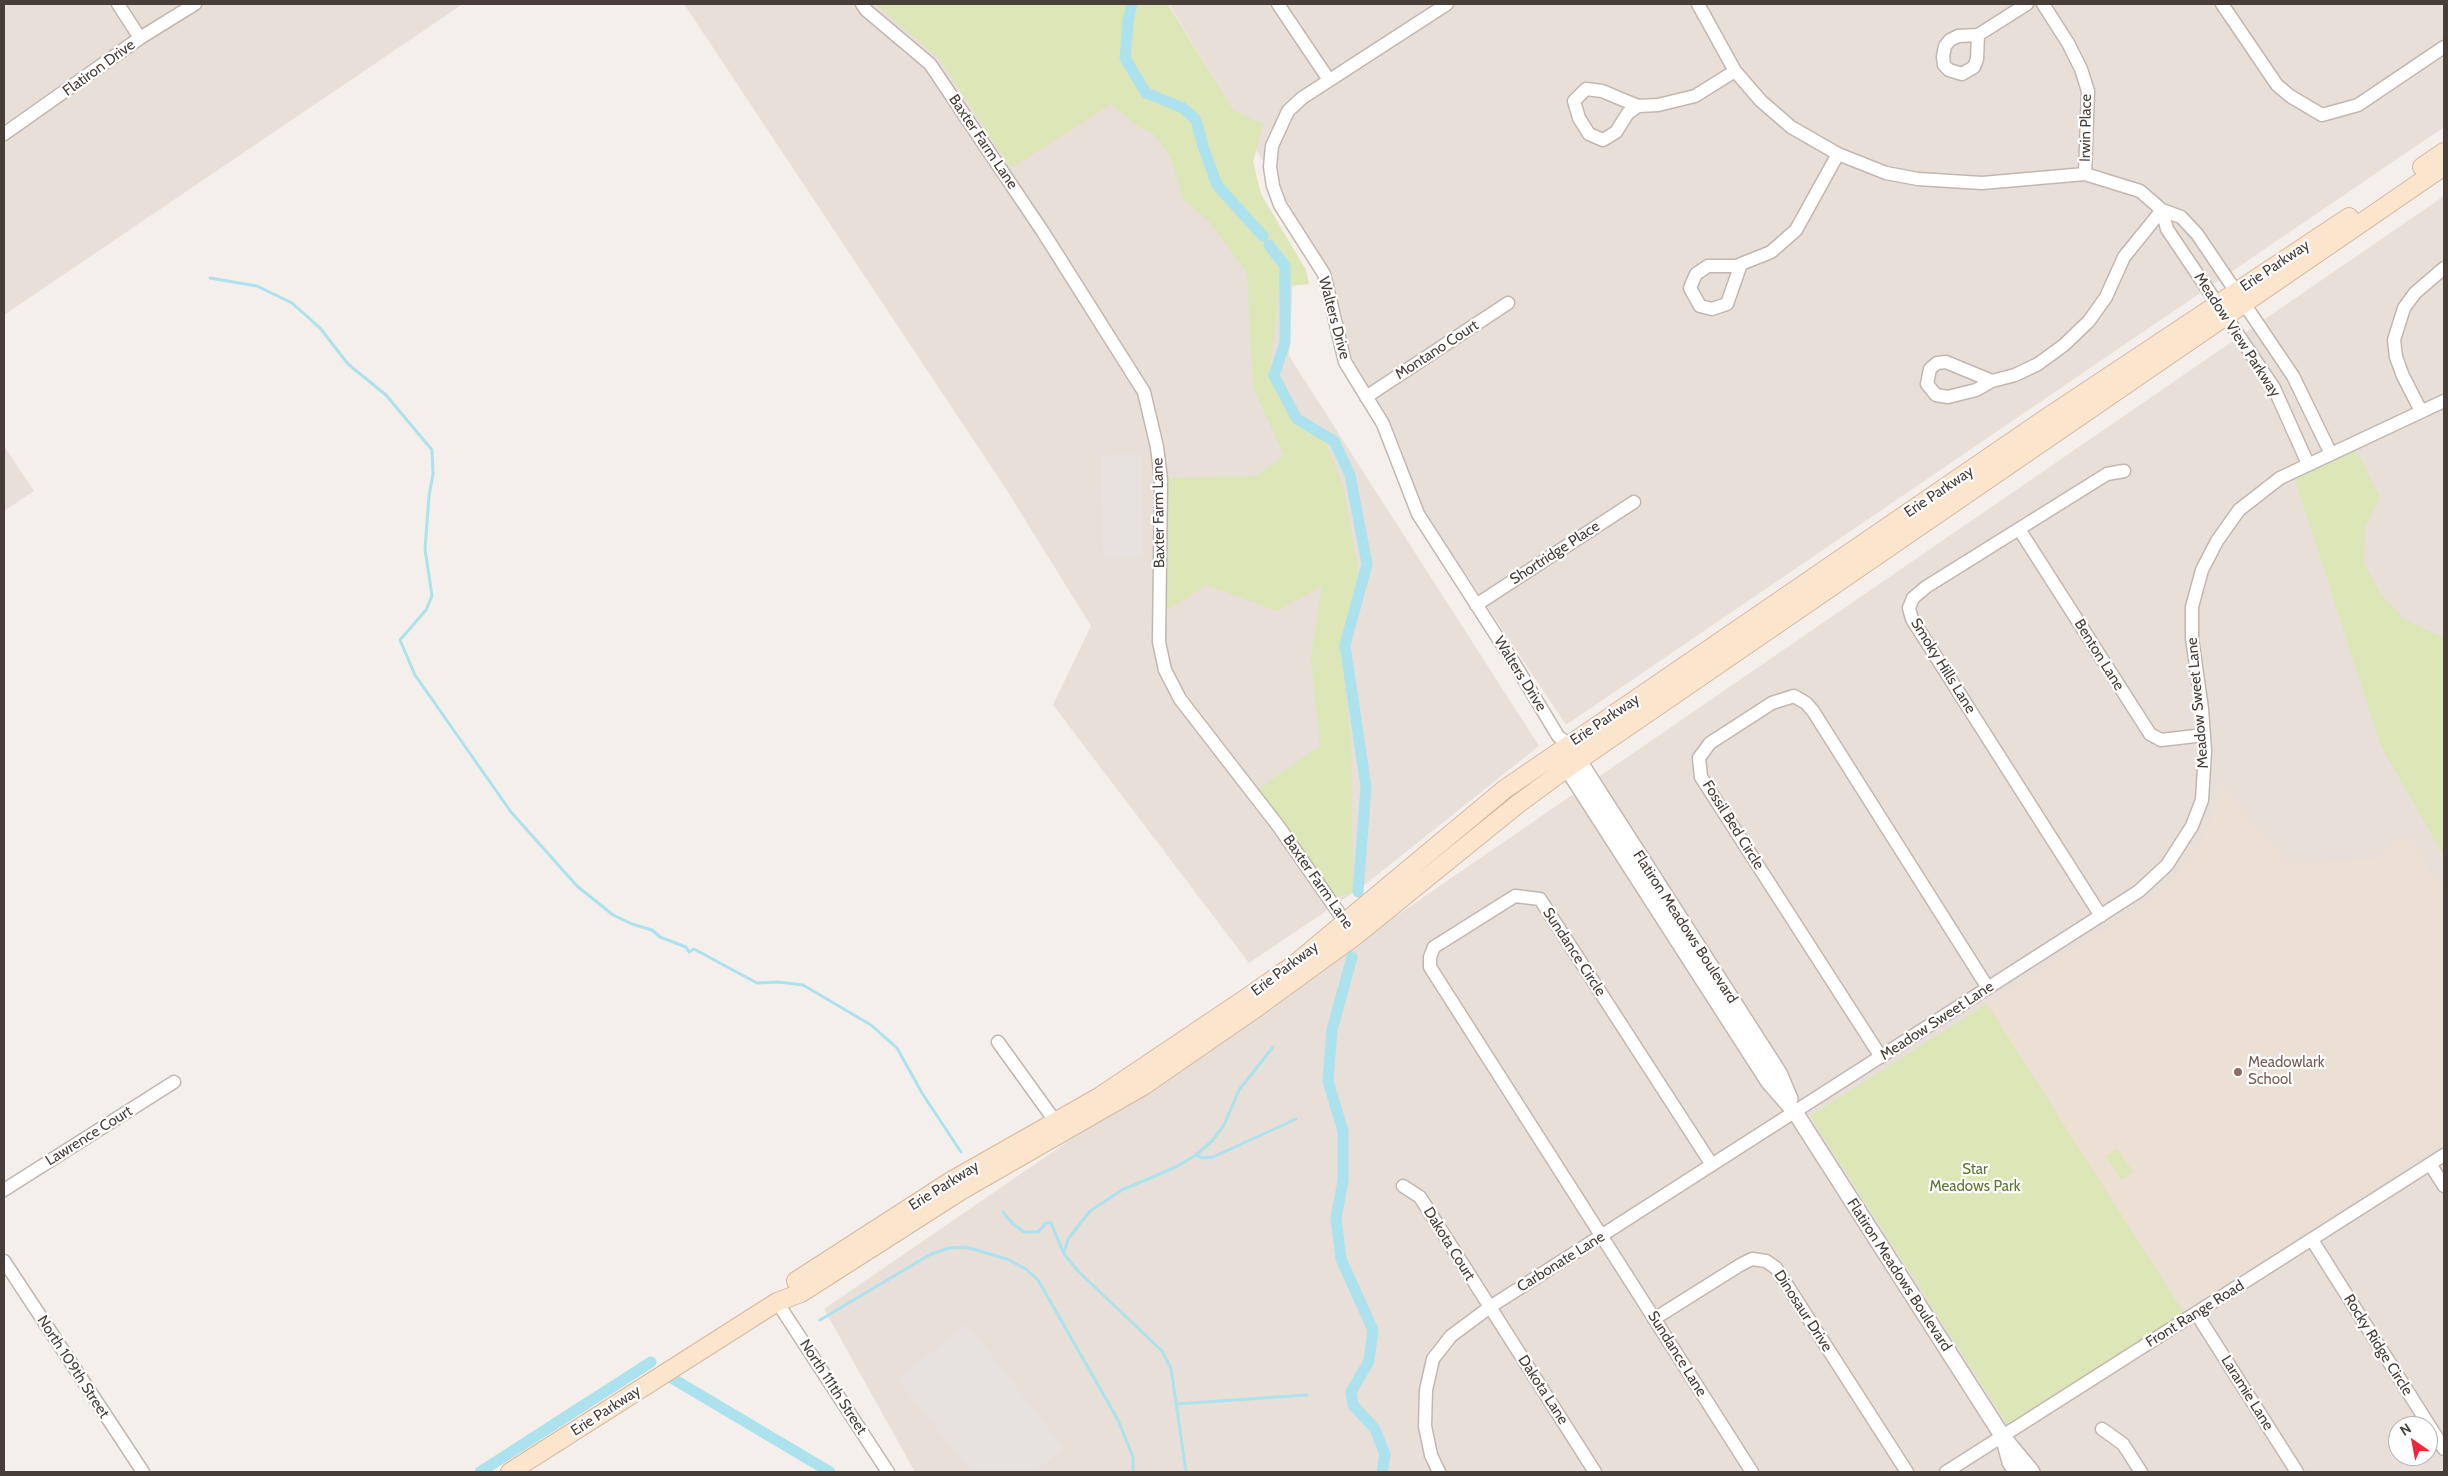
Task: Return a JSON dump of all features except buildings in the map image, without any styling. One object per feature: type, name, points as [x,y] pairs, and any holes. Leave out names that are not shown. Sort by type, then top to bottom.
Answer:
[{"type":"main road","name":"Erie Parkway","points":[[777,1302],[792,1284],[959,1176],[1128,1078],[1294,964],[1350,929],[1574,764],[2223,310],[2444,152]]},
{"type":"main road","name":"Erie Parkway","points":[[2240,298],[2444,166]]},
{"type":"main road","name":"Erie Parkway","points":[[510,1472],[777,1302],[800,1293],[962,1190],[1143,1086],[1256,1008],[1350,929],[1505,789],[1562,744],[2037,425],[2223,310]]},
{"type":"street","points":[[118,4],[140,38]]},
{"type":"street","name":"Flatiron Drive","points":[[4,134],[140,38],[195,4]]},
{"type":"street","name":"Baxter Farm Lane","points":[[862,4],[866,10],[930,64],[1048,239],[1144,392],[1157,447],[1161,480],[1159,642],[1165,670],[1180,699],[1279,827],[1350,929]]},
{"type":"street","points":[[1278,4],[1329,80]]},
{"type":"street","name":"Walters Drive","points":[[1447,4],[1302,98],[1288,111],[1272,146],[1270,167],[1273,186],[1280,205],[1324,274],[1345,362],[1383,424],[1418,514],[1562,744]]},
{"type":"street","name":"Meadow View Parkway","points":[[1698,4],[1735,71],[1761,101],[1791,127],[1838,154],[1886,173],[1918,179],[1982,183],[2058,174],[2085,174],[2140,191],[2162,210],[2181,217],[2197,234],[2293,376],[2331,454]]},
{"type":"street","points":[[1978,35],[2027,4]]},
{"type":"street","name":"Irwin Place","points":[[2043,4],[2068,43],[2081,69],[2088,91],[2085,174]]},
{"type":"street","points":[[2222,4],[2277,85],[2290,96],[2322,115],[2358,105],[2444,47]]},
{"type":"street","points":[[1638,106],[1628,113],[1616,132],[1603,140],[1589,134],[1579,118],[1574,101],[1586,89],[1602,91],[1638,106],[1658,105],[1695,96],[1735,71]]},
{"type":"street","points":[[1741,264],[1770,252],[1796,230],[1838,154]]},
{"type":"street","points":[[1992,381],[1946,362],[1937,363],[1930,369],[1927,384],[1936,395],[1948,398],[1976,390],[1992,381],[2015,375],[2038,364],[2064,345],[2089,321],[2106,298],[2124,257],[2162,210]]},
{"type":"street","name":"Meadow View Parkway","points":[[2162,210],[2167,229],[2274,388],[2308,464]]},
{"type":"street","points":[[2421,411],[2403,376],[2396,357],[2394,340],[2404,308],[2415,293],[2444,268]]},
{"type":"street","name":"Montano Court","points":[[1366,397],[1508,303]]},
{"type":"street","name":"Meadow Sweet Lane","points":[[1795,1112],[2101,916],[2146,885],[2167,865],[2186,838],[2202,800],[2205,778],[2204,735],[2192,638],[2192,607],[2202,570],[2217,541],[2239,510],[2280,478],[2444,400]]},
{"type":"street","name":"Smoky Hills Lane","points":[[2101,916],[1925,640],[1912,619],[1909,608],[1914,598],[1926,587],[2107,474],[2124,471]]},
{"type":"street","name":"Shortridge Place","points":[[1476,605],[1634,502]]},
{"type":"street","name":"Benton Lane","points":[[2019,529],[2150,734],[2161,740],[2204,735]]},
{"type":"street","name":"Fossil Bed Circle","points":[[1881,1057],[1701,778],[1699,758],[1710,743],[1772,703],[1794,696],[1806,702],[1813,711],[1988,988]]},
{"type":"street","name":"Flatiron Meadows Boulevard","points":[[1562,744],[1779,1073],[1795,1112],[2003,1437],[2032,1472]]},
{"type":"street","name":"Sundance Circle","points":[[1601,1237],[1430,968],[1430,957],[1434,947],[1515,896],[1540,899],[1712,1165]]},
{"type":"street","points":[[998,1042],[1055,1121]]},
{"type":"street","name":"Lawrence Court","points":[[4,1190],[174,1082]]},
{"type":"street","name":"Carbonate Lane","points":[[1439,1472],[1431,1455],[1425,1426],[1426,1390],[1432,1359],[1451,1336],[1490,1307],[1795,1112]]},
{"type":"street","name":"Front Range Road","points":[[1946,1472],[2444,1155]]},
{"type":"street","points":[[2430,1164],[2444,1186]]},
{"type":"street","name":"Dakota Court","points":[[1403,1186],[1420,1197],[1490,1307]]},
{"type":"street","name":"Sundance Lane","points":[[1601,1237],[1752,1472]]},
{"type":"street","name":"Rocky Ridge Circle","points":[[2312,1240],[2444,1449]]},
{"type":"street","name":"Dinosaur Drive","points":[[1654,1319],[1740,1265],[1752,1260],[1766,1261],[1776,1268],[1907,1472]]},
{"type":"street","name":"North 109th Street","points":[[4,1261],[143,1472]]},
{"type":"street","name":"North 111th Street","points":[[777,1302],[888,1472]]},
{"type":"street","name":"Dakota Lane","points":[[1490,1307],[1595,1472]]},
{"type":"street","name":"Laramie Lane","points":[[2196,1313],[2297,1472]]},
{"type":"street","points":[[2102,1429],[2123,1444],[2142,1472]]},
{"type":"street","name":"Flatiron Meadows Boulevard","points":[[2003,1437],[2010,1462],[2016,1472]]},
{"type":"shaded area","points":[[4,4],[463,4],[4,315]]},
{"type":"shaded area","points":[[684,4],[1138,4],[1293,277],[1289,356],[1539,746],[1362,887],[1249,963],[1053,705],[1091,626],[1006,489]]},
{"type":"shaded area","points":[[1169,4],[2444,4],[2444,127],[1566,725],[1425,513],[1391,424],[1357,370],[1350,352],[1332,277]]},
{"type":"shaded area","points":[[2444,196],[2444,1472],[915,1472],[824,1309]]},
{"type":"shaded area","points":[[4,446],[34,491],[4,511]]},
{"type":"shaded area","points":[[1141,454],[1143,558],[1103,559],[1101,455]]},
{"type":"shaded area","name":"Meadowlark School","points":[[2219,783],[2288,864],[2375,859],[2408,834],[2444,895],[2444,1141],[2184,1313],[1987,1004],[2130,913],[2169,884],[2196,851],[2212,818]]},
{"type":"shaded area","points":[[967,1324],[1064,1448],[1034,1472],[971,1472],[897,1379]]},
{"type":"green space","points":[[875,4],[1168,4],[1233,110],[1263,124],[1253,162],[1261,194],[1306,270],[1309,284],[1280,287],[1269,375],[1294,417],[1327,444],[1344,489],[1359,577],[1341,644],[1351,742],[1353,892],[1337,897],[1258,789],[1320,746],[1311,658],[1322,586],[1276,611],[1207,585],[1167,610],[1168,478],[1257,476],[1284,455],[1253,387],[1247,272],[1209,221],[1184,200],[1169,154],[1154,134],[1138,126],[1111,104],[1011,168],[939,58]]},
{"type":"green space","points":[[2356,450],[2380,497],[2365,528],[2364,563],[2381,594],[2403,619],[2444,638],[2444,856],[2381,746],[2295,479]]},
{"type":"green space","name":"Star Meadows Park","points":[[1987,1004],[2184,1313],[2008,1425],[1810,1116]]},
{"type":"green space","points":[[2118,1149],[2133,1172],[2121,1180],[2106,1156]]},
{"type":"waterway","points":[[1132,4],[1128,20],[1125,58],[1146,93],[1183,108],[1196,120],[1217,185],[1263,236]]},
{"type":"waterway","points":[[1269,245],[1285,266],[1285,342],[1274,376],[1297,419],[1334,441],[1350,475],[1367,564],[1345,645],[1366,787],[1358,892]]},
{"type":"waterway","points":[[210,278],[257,286],[292,303],[320,328],[348,364],[386,395],[432,450],[433,474],[429,496],[425,549],[432,596],[426,610],[400,640],[415,675],[511,812],[577,886],[613,915],[632,924],[652,930],[660,937],[686,947],[689,952],[694,949],[757,983],[778,982],[803,985],[871,1025],[897,1048],[922,1093],[961,1152]]},
{"type":"waterway","points":[[1352,957],[1332,1030],[1328,1081],[1343,1131],[1343,1181],[1336,1218],[1341,1259],[1373,1330],[1369,1361],[1351,1392],[1353,1405],[1375,1429],[1385,1454],[1382,1472]]},
{"type":"waterway","points":[[1064,1252],[1068,1239],[1090,1211],[1122,1190],[1176,1167],[1196,1155],[1212,1141],[1224,1125],[1239,1090],[1273,1047]]},
{"type":"waterway","points":[[1196,1155],[1202,1158],[1213,1157],[1296,1119]]},
{"type":"waterway","points":[[1003,1212],[1012,1223],[1024,1232],[1038,1232],[1046,1223],[1051,1223],[1064,1254],[1078,1271],[1162,1351],[1171,1368],[1186,1472]]},
{"type":"waterway","points":[[820,1320],[931,1254],[950,1248],[965,1247],[1007,1259],[1026,1269],[1038,1280],[1118,1420],[1133,1457],[1133,1472]]},
{"type":"waterway","points":[[480,1472],[651,1362]]},
{"type":"waterway","points":[[670,1377],[830,1472]]},
{"type":"waterway","points":[[1176,1404],[1307,1395]]},
{"type":"place","name":"Meadowlark School","points":[[2238,1072]]}]
